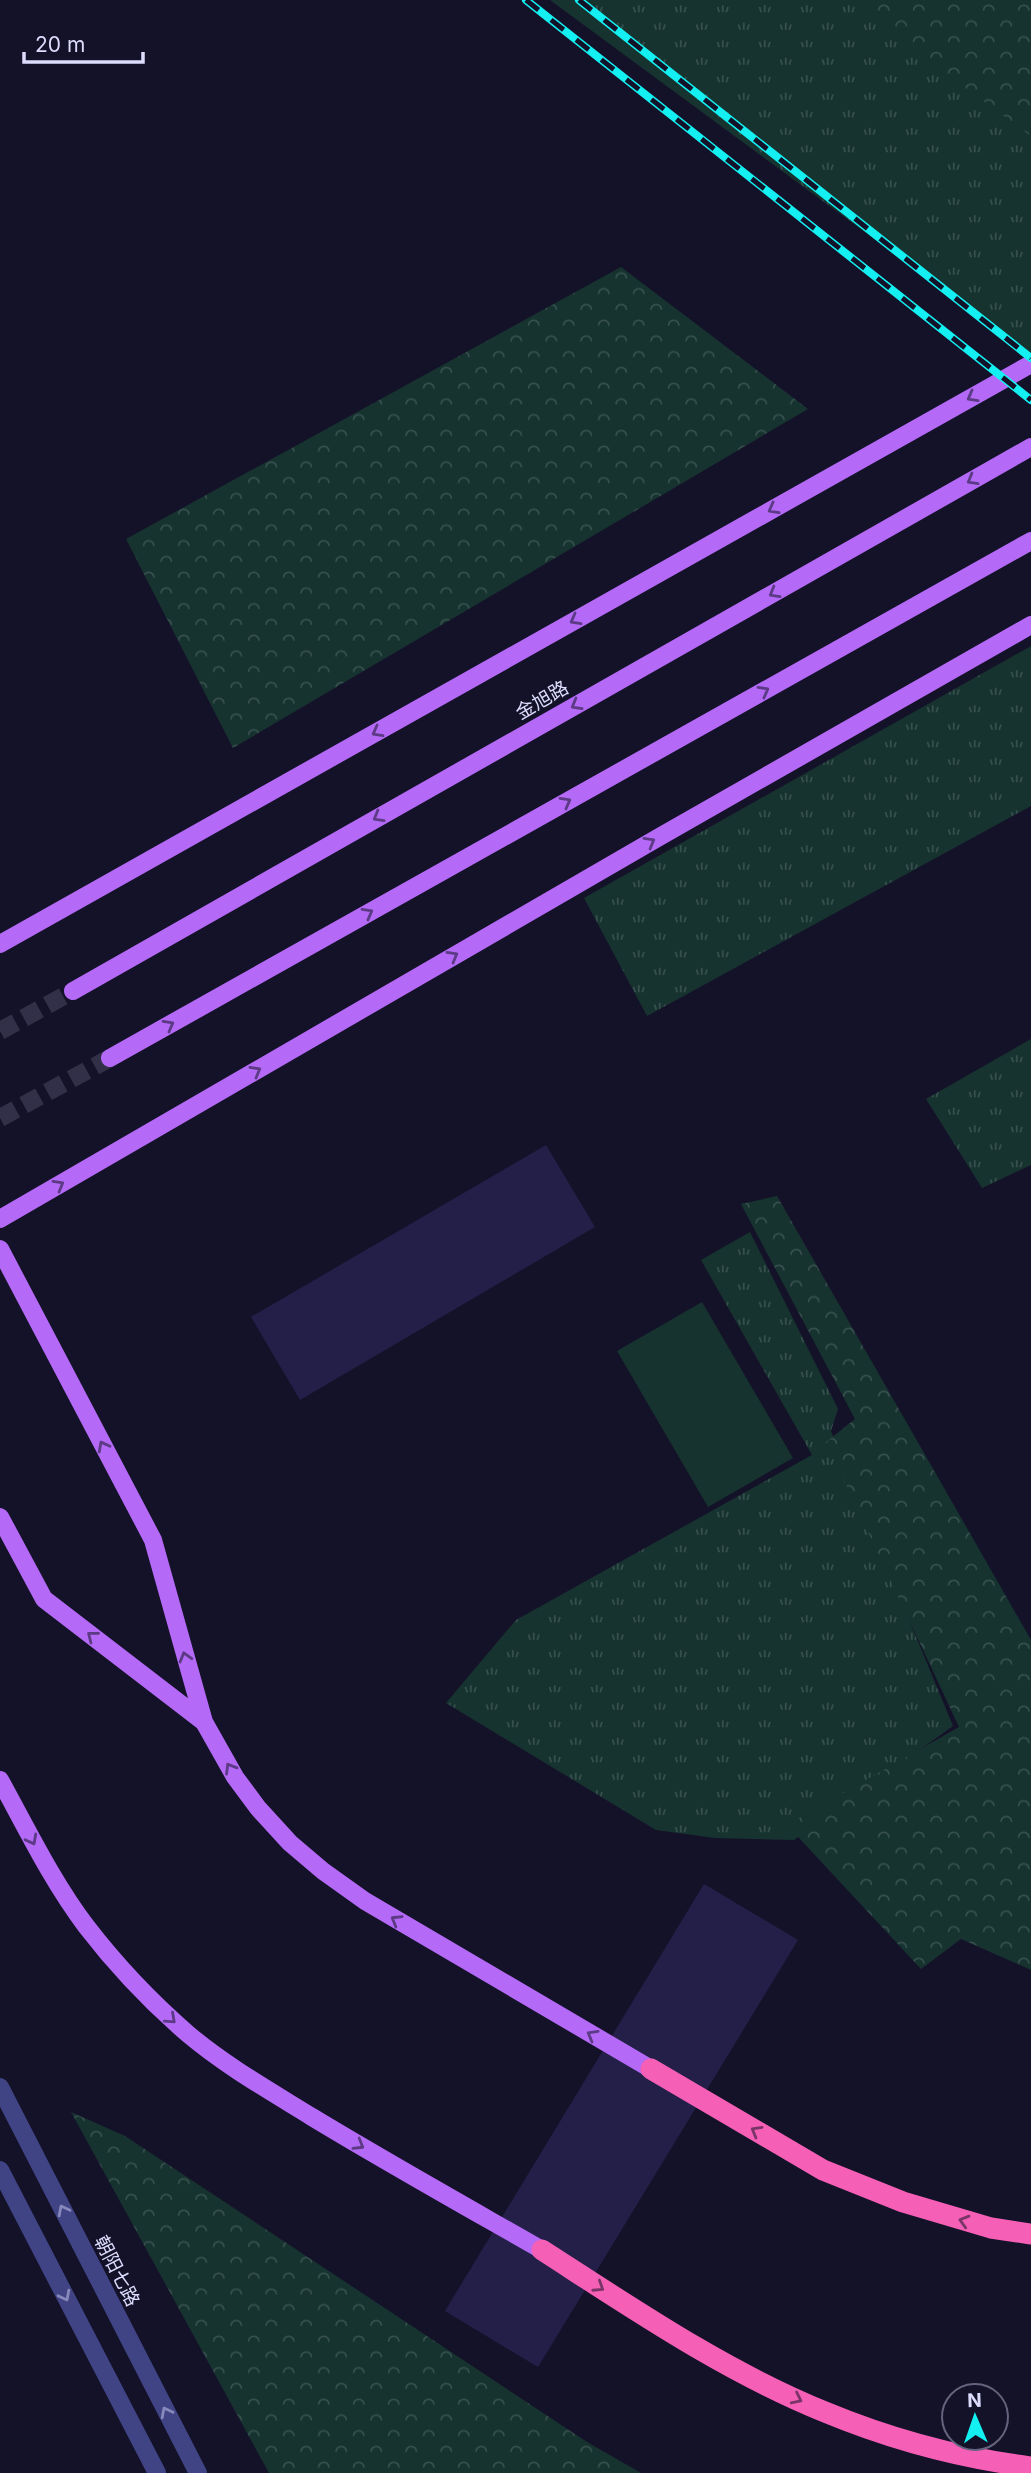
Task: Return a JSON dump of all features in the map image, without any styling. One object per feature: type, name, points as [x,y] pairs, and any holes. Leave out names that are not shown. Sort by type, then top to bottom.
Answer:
[{"type":"highway","points":[[651,2069],[823,2170],[903,2203],[991,2228],[1031,2234]]},
{"type":"highway","points":[[542,2250],[693,2344],[822,2411],[880,2433],[949,2452],[1031,2467]]},
{"type":"main road","points":[[0,944],[1031,363]]},
{"type":"main road","name":"金旭路","points":[[73,991],[1031,447]]},
{"type":"main road","points":[[110,1058],[1031,541]]},
{"type":"main road","points":[[0,1219],[661,835],[1031,625]]},
{"type":"main road","points":[[0,1249],[153,1540],[204,1722],[235,1777],[258,1808],[290,1843],[365,1901],[651,2069]]},
{"type":"main road","points":[[0,1517],[44,1599],[204,1722]]},
{"type":"main road","points":[[0,1780],[38,1850],[86,1926],[133,1981],[190,2035],[224,2061],[297,2107],[542,2250]]},
{"type":"street","name":"朝阳七路","points":[[0,2087],[198,2473]]},
{"type":"street","points":[[0,2170],[157,2473]]},
{"type":"green space","points":[[550,0],[1031,0],[1031,363],[968,308]]},
{"type":"green space","points":[[845,0],[1031,0],[1031,136]]},
{"type":"green space","points":[[621,267],[808,409],[233,748],[126,539]]},
{"type":"green space","points":[[1031,646],[1031,806],[647,1016],[584,898]]},
{"type":"green space","points":[[1031,1039],[1031,1165],[982,1188],[926,1099]]},
{"type":"green space","points":[[777,1196],[1031,1640],[1031,1970],[961,1939],[921,1969],[787,1825],[959,1727],[826,1442],[855,1419],[741,1204]]},
{"type":"green space","points":[[750,1232],[838,1409],[831,1431],[953,1726],[794,1840],[715,1838],[656,1830],[446,1703],[516,1620],[812,1455],[701,1260]]},
{"type":"green space","points":[[702,1302],[793,1458],[708,1507],[617,1351]]},
{"type":"green space","points":[[71,2112],[125,2136],[587,2442],[641,2473],[269,2473]]},
{"type":"building","points":[[546,1145],[595,1227],[300,1400],[251,1317]]},
{"type":"building","points":[[704,1884],[798,1940],[538,2367],[445,2311]]},
{"type":"tunnel","points":[[0,1031],[73,991]]},
{"type":"tunnel","points":[[0,1118],[110,1058]]},
{"type":"railway","points":[[526,0],[1031,400]]},
{"type":"railway","points":[[579,0],[1031,358]]}]
